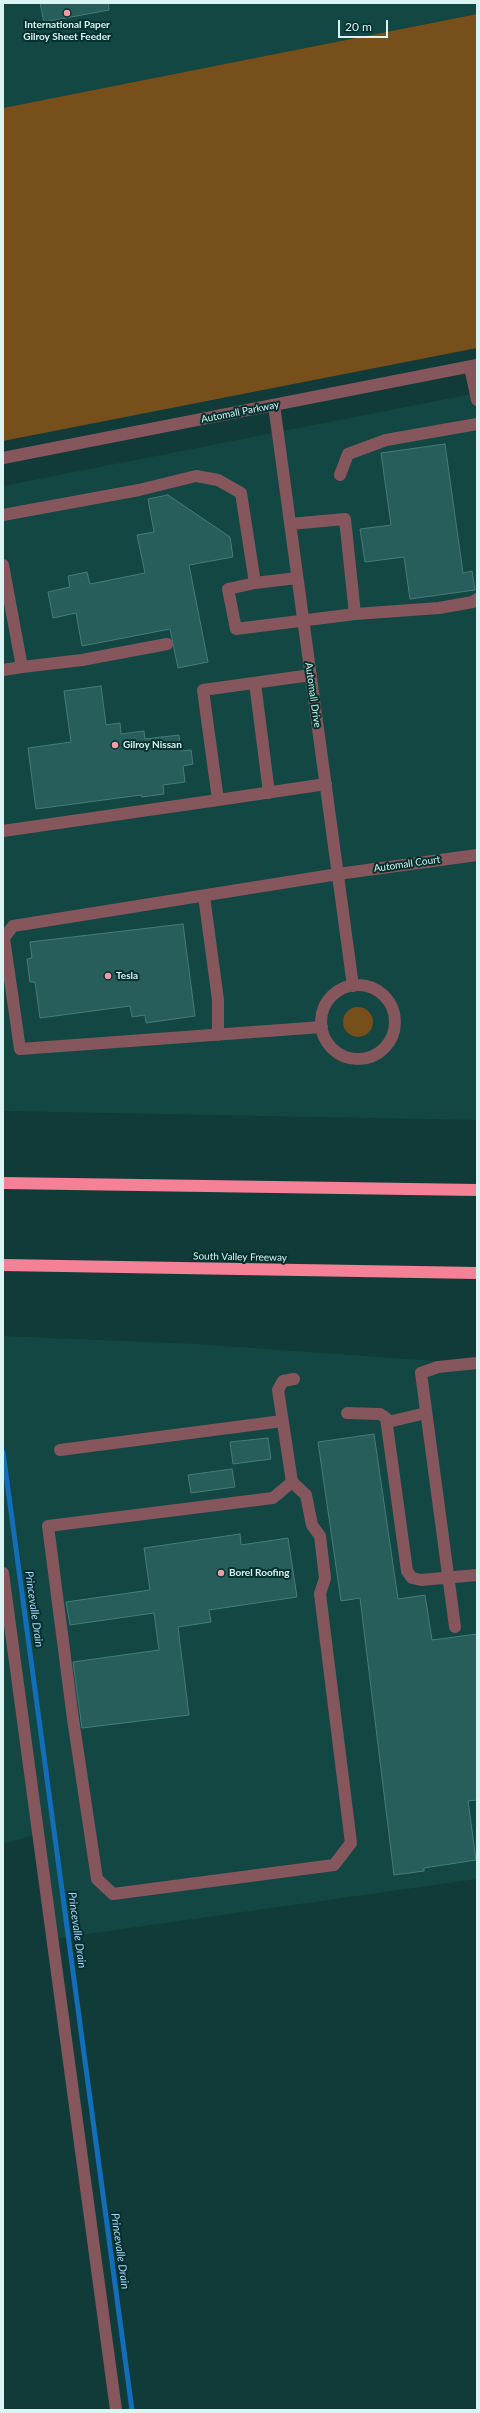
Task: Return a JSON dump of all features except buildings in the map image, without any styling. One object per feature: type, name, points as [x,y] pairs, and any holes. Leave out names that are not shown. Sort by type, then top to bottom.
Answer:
[{"type":"highway","points":[[3,1183],[477,1190]]},
{"type":"highway","name":"South Valley Freeway","points":[[3,1266],[477,1273]]},
{"type":"street","points":[[474,366],[477,400]]},
{"type":"street","name":"Automall Parkway","points":[[3,458],[474,366]]},
{"type":"street","name":"Automall Drive","points":[[274,405],[353,986]]},
{"type":"street","points":[[340,475],[348,454],[386,440],[477,424]]},
{"type":"street","points":[[3,515],[139,490],[196,476],[218,480],[241,493],[255,584]]},
{"type":"street","points":[[290,524],[345,519],[355,614]]},
{"type":"street","points":[[3,565],[22,667]]},
{"type":"street","points":[[298,578],[228,589],[236,629],[355,614],[439,608],[473,602],[477,599]]},
{"type":"street","points":[[3,670],[82,660],[167,644]]},
{"type":"street","points":[[218,800],[203,690],[311,675]]},
{"type":"street","points":[[255,683],[269,792]]},
{"type":"street","points":[[3,831],[326,784]]},
{"type":"street","name":"Automall Court","points":[[218,1035],[20,1049],[4,938],[13,926],[338,874],[477,855]]},
{"type":"street","points":[[204,896],[218,1000],[218,1035],[322,1027]]},
{"type":"street","points":[[353,986],[375,989],[390,1004],[395,1024],[387,1045],[376,1054],[366,1058],[346,1057],[330,1046],[322,1027],[323,1013],[330,999],[344,988],[353,986]]},
{"type":"street","points":[[455,1627],[421,1373],[438,1367],[477,1363]]},
{"type":"street","points":[[292,1482],[273,1498],[48,1526],[73,1719],[97,1879],[113,1894],[334,1865],[350,1843],[320,1594],[325,1578],[320,1536],[312,1526],[306,1496],[292,1482],[278,1390],[283,1381],[294,1379]]},
{"type":"street","points":[[388,1422],[426,1413]]},
{"type":"street","points":[[347,1414],[380,1414],[386,1418],[388,1422],[407,1571],[412,1578],[420,1580],[477,1575]]},
{"type":"street","points":[[60,1450],[282,1421]]},
{"type":"street","points":[[3,1573],[116,2410]]},
{"type":"shaded area","points":[[3,3],[477,3],[477,14],[3,108]]},
{"type":"shaded area","points":[[477,14],[477,348],[3,441],[3,108]]},
{"type":"shaded area","points":[[477,393],[477,1120],[3,1111],[3,486]]},
{"type":"shaded area","points":[[358,1007],[369,1011],[373,1022],[369,1033],[358,1037],[347,1033],[343,1022],[347,1011]]},
{"type":"shaded area","points":[[3,1336],[196,1344],[477,1364],[477,1879],[52,1939],[38,1834],[3,1844]]},
{"type":"waterway","name":"Princevalle Drain","points":[[3,1452],[132,2410]]},
{"type":"place","name":"International Paper Gilroy Sheet Feeder","points":[[67,13]]},
{"type":"place","name":"Gilroy Nissan","points":[[115,745]]},
{"type":"place","name":"Tesla","points":[[108,976]]},
{"type":"place","name":"Borel Roofing","points":[[221,1573]]}]
